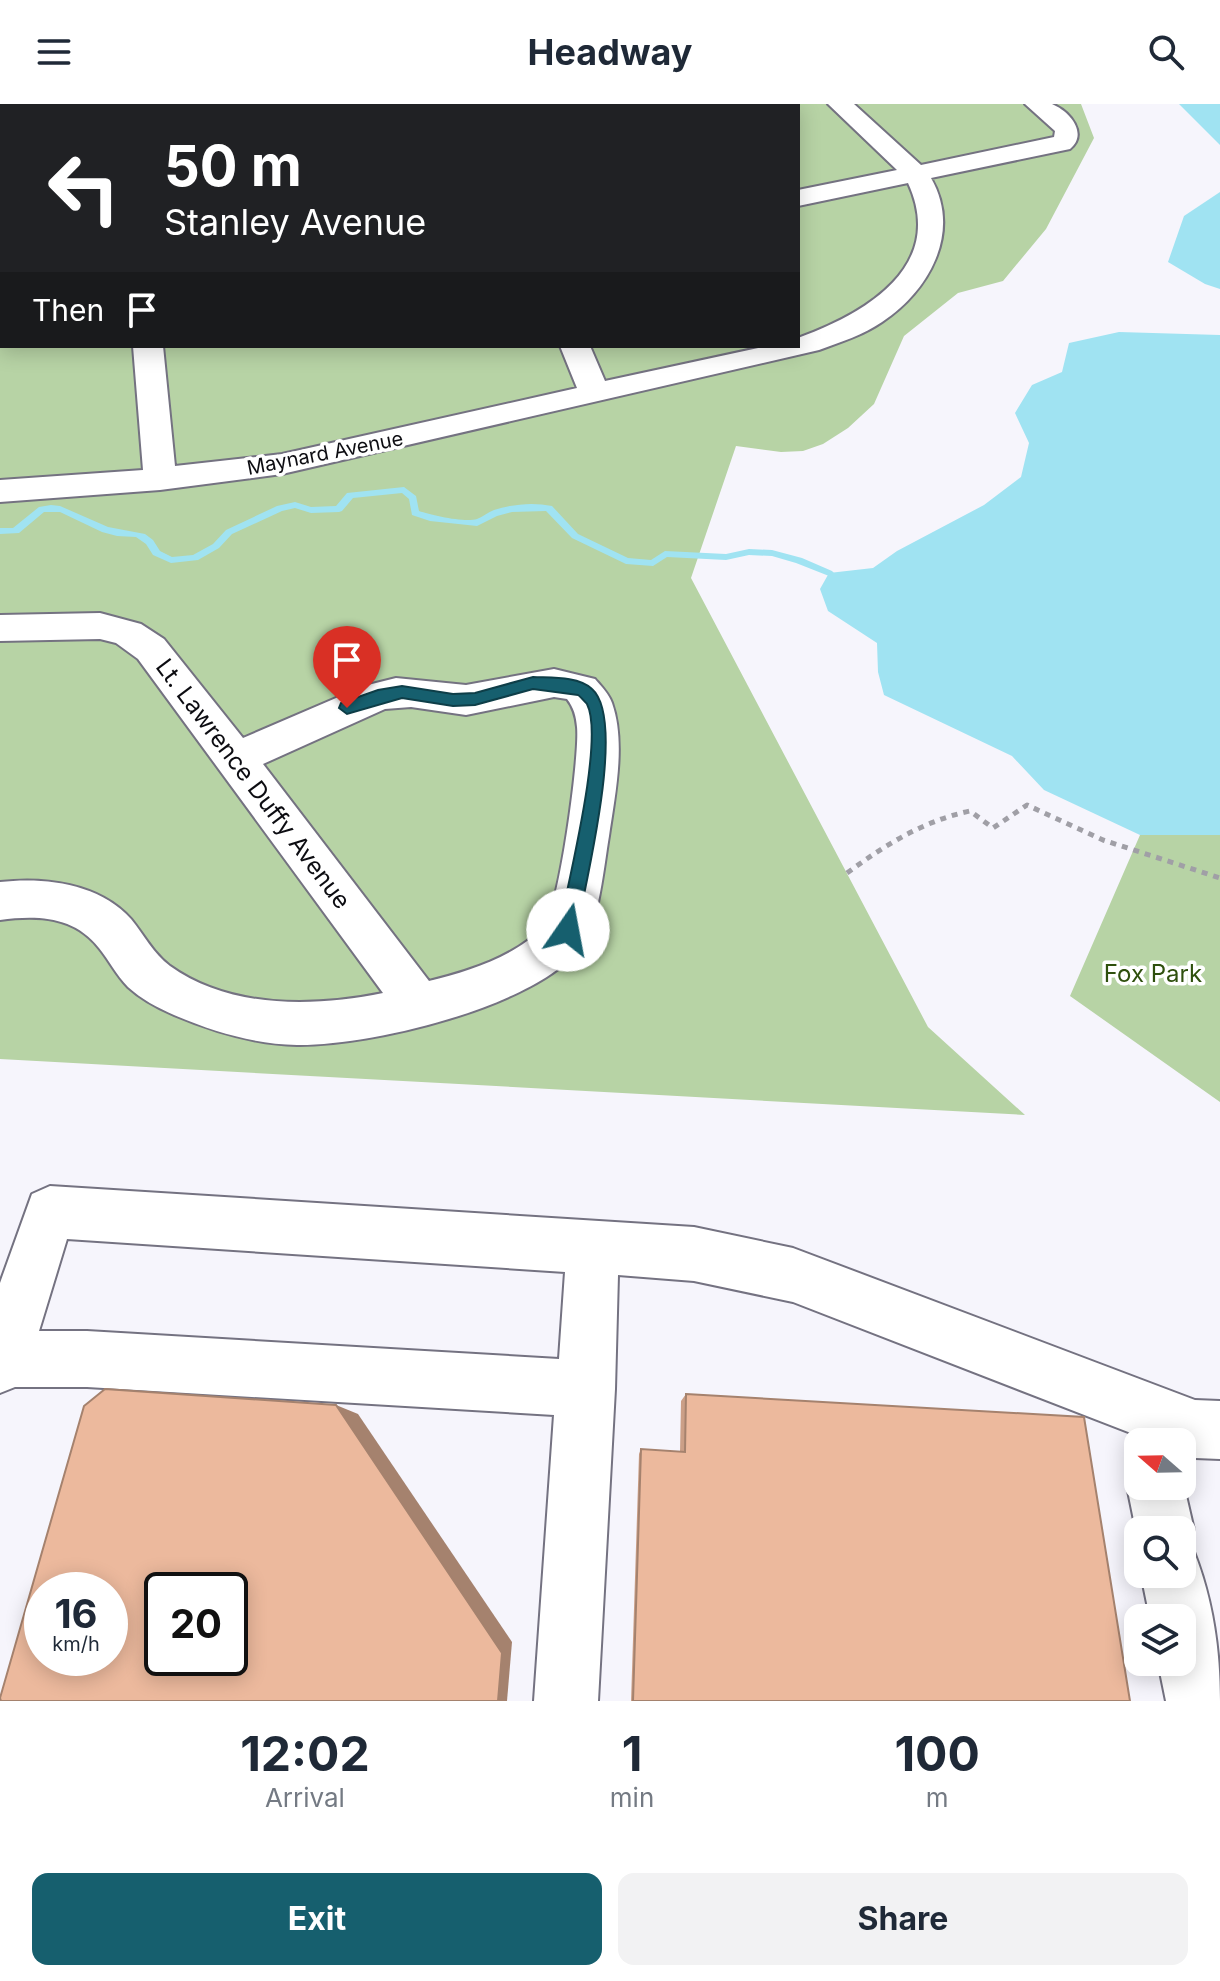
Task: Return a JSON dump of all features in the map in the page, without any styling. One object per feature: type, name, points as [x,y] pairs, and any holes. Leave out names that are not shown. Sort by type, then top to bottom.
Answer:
[{"type":"lane","points":[[840,104],[916,174]]},
{"type":"lane","points":[[800,198],[1061,144],[1068,134],[1067,129],[1037,104]]},
{"type":"lane","name":"Maynard Avenue","points":[[800,348],[833,337],[866,319],[908,283],[927,251],[931,209],[916,174]]},
{"type":"lane","points":[[148,348],[160,479]]},
{"type":"lane","points":[[576,348],[595,393]]},
{"type":"lane","name":"Maynard Avenue","points":[[0,491],[160,479],[311,459],[799,348]]},
{"type":"lane","name":"Lt. Lawrence Duffy Avenue","points":[[0,628],[100,626],[114,628],[141,640],[164,664],[236,758],[421,1007]]},
{"type":"lane","points":[[0,901],[42,898],[80,907],[112,929],[143,972],[159,984],[221,1011],[278,1021],[334,1022],[421,1007],[512,974],[555,948],[568,930],[599,759],[598,718],[594,701],[584,690],[566,685],[533,683],[475,699],[453,700],[402,692],[378,696],[236,758]]},
{"type":"lane","points":[[587,1389],[87,1359],[1,1361],[50,1212],[694,1254],[793,1275],[1144,1426],[1220,1430]]},
{"type":"lane","points":[[566,1701],[593,1248]]},
{"type":"lane","points":[[1193,1676],[1198,1701]]},
{"type":"path","points":[[847,873],[890,841],[944,815],[970,811],[993,828],[1027,805],[1103,840],[1220,878]]},
{"type":"green space","points":[[800,104],[1081,104],[1094,138],[1046,229],[1003,281],[958,293],[904,336],[874,404],[848,428],[823,444],[803,451],[781,452],[736,446],[691,578],[928,1027],[1025,1115],[0,1059],[0,348],[800,348]]},
{"type":"green space","name":"Fox Park","points":[[1140,835],[1220,835],[1220,1102],[1070,996]]},
{"type":"water","points":[[1179,104],[1220,104],[1220,145]]},
{"type":"water","points":[[1220,192],[1220,289],[1205,284],[1168,262],[1184,216]]},
{"type":"water","points":[[1119,332],[1220,335],[1220,835],[1140,835],[1044,790],[1012,756],[884,695],[878,672],[877,643],[828,611],[820,589],[829,573],[873,568],[897,551],[984,505],[1021,477],[1029,443],[1015,413],[1032,385],[1062,372],[1069,343]]},
{"type":"building","points":[[105,1389],[336,1405],[502,1653],[498,1701],[1,1701],[24,1615],[24,1676],[128,1676],[128,1572],[36,1572],[84,1406]]},
{"type":"building","points":[[686,1394],[1084,1417],[1130,1701],[633,1701],[641,1449],[685,1452]]},
{"type":"waterway","points":[[0,531],[15,531],[42,509],[60,509],[117,533],[142,536],[156,553],[171,560],[195,558],[216,546],[229,532],[280,508],[295,505],[311,510],[339,509],[350,495],[404,490],[413,498],[415,513],[430,518],[477,523],[512,509],[549,508],[575,536],[626,561],[653,563],[665,554],[726,557],[749,552],[772,553],[829,573]]},
{"type":"route","points":[[347,708],[378,696],[402,692],[453,700],[475,699],[533,683],[566,685],[584,690],[594,701],[598,718],[599,759],[568,930]]}]
